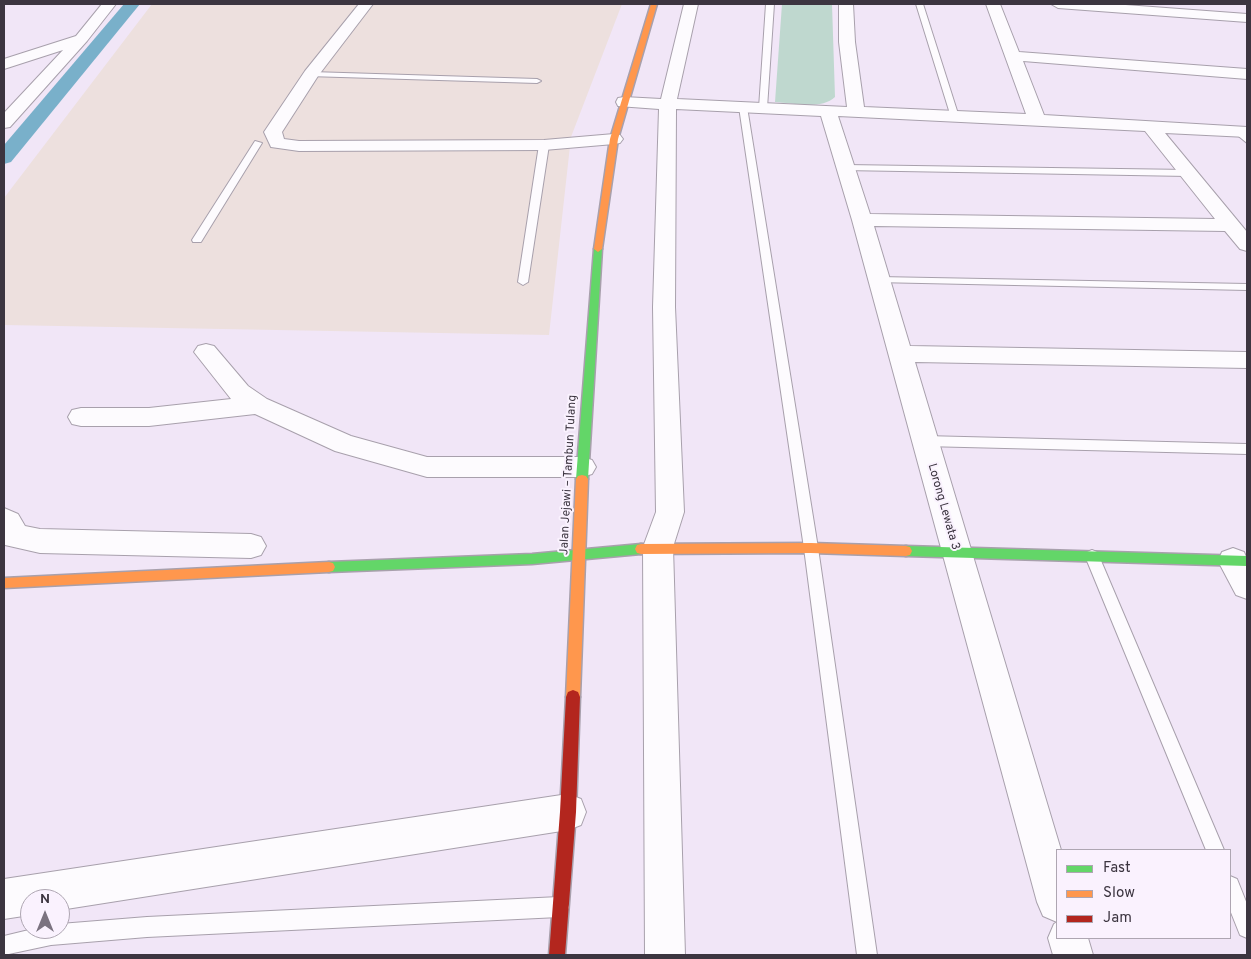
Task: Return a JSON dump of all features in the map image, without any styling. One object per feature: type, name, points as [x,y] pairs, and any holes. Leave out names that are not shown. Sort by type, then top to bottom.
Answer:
[{"type":"street","points":[[4,123],[82,38],[109,4]]},
{"type":"street","points":[[366,4],[311,74],[273,132],[278,143],[299,146],[544,145],[614,139]]},
{"type":"street","name":"Jalan Jejawi – Tambun Tulang","points":[[557,955],[568,812],[582,467],[596,268],[604,197],[614,139],[654,4]]},
{"type":"street","points":[[664,955],[658,547],[670,512],[664,307],[668,104],[691,4]]},
{"type":"street","points":[[846,4],[847,42],[856,112]]},
{"type":"street","points":[[993,4],[1037,120]]},
{"type":"street","points":[[1058,4],[1247,18]]},
{"type":"street","points":[[4,64],[82,38]]},
{"type":"street","points":[[1012,56],[1247,74]]},
{"type":"street","points":[[624,102],[1037,120],[1245,135]]},
{"type":"street","name":"Lorong Lewata 3","points":[[828,111],[862,220],[1056,899]]},
{"type":"street","points":[[1151,127],[1247,246]]},
{"type":"street","points":[[862,220],[1230,225]]},
{"type":"street","points":[[206,352],[239,392],[258,405],[344,444],[427,467],[582,467]]},
{"type":"street","points":[[899,354],[1247,360]]},
{"type":"street","points":[[81,417],[149,417],[258,405]]},
{"type":"street","points":[[4,520],[8,522],[15,537],[40,542],[251,546]]},
{"type":"street","points":[[4,583],[139,578],[221,571],[578,556],[658,547],[811,548],[1240,561],[1247,586]]},
{"type":"street","points":[[4,899],[568,812]]},
{"type":"street","points":[[1068,939],[1073,955]]},
{"type":"lane","points":[[763,108],[770,4]]},
{"type":"lane","points":[[919,4],[955,117]]},
{"type":"lane","points":[[311,74],[537,80]]},
{"type":"lane","points":[[743,107],[811,548],[867,955]]},
{"type":"lane","points":[[197,240],[258,143]]},
{"type":"lane","points":[[523,282],[544,145]]},
{"type":"lane","points":[[846,168],[1188,173]]},
{"type":"lane","points":[[879,280],[1247,287]]},
{"type":"lane","points":[[924,441],[1247,449]]},
{"type":"lane","points":[[1092,556],[1215,849]]},
{"type":"lane","points":[[1231,888],[1247,928]]},
{"type":"lane","points":[[4,946],[51,935],[147,927],[560,906]]},
{"type":"shaded area","points":[[152,4],[622,4],[571,137],[549,335],[4,325],[4,198]]},
{"type":"green space","points":[[782,4],[832,4],[835,97],[829,101],[815,105],[775,102]]},
{"type":"waterway","points":[[4,158],[132,4]]},
{"type":"traffic: fast","points":[[582,479],[598,249]]},
{"type":"traffic: fast","points":[[329,567],[532,559],[641,549]]},
{"type":"traffic: fast","points":[[906,551],[1247,561]]},
{"type":"traffic: slow","points":[[598,249],[614,139],[654,4]]},
{"type":"traffic: slow","points":[[573,697],[582,479]]},
{"type":"traffic: slow","points":[[641,549],[811,548],[906,551]]},
{"type":"traffic: slow","points":[[4,583],[329,567]]},
{"type":"traffic: jam","points":[[557,955],[568,812],[573,697]]}]
